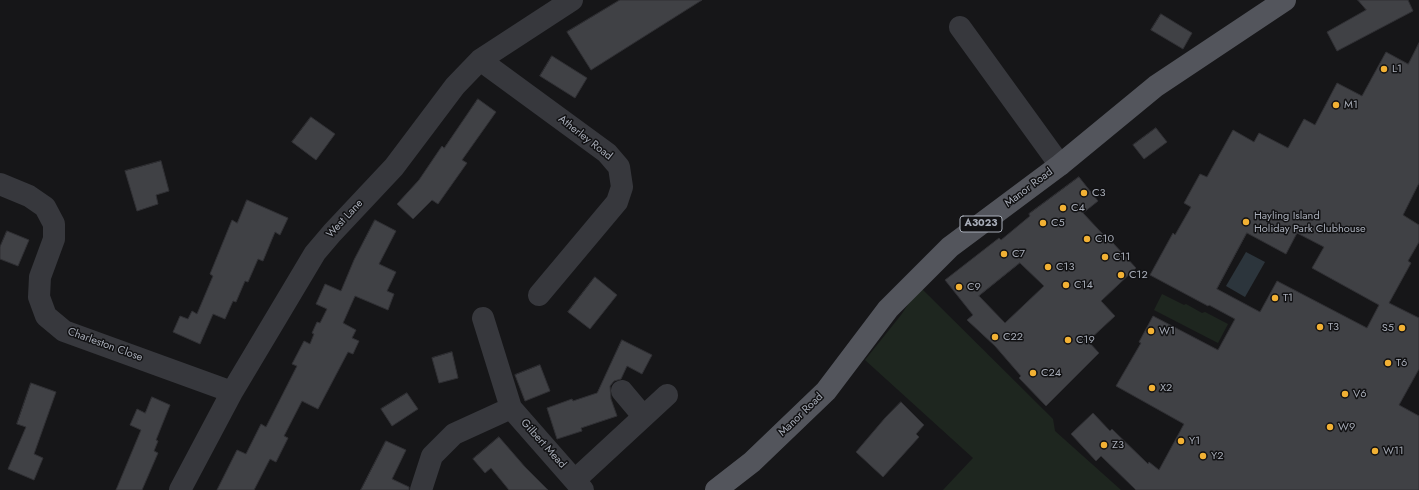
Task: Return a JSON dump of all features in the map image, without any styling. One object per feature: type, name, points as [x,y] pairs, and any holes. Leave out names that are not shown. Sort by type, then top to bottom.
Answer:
[{"type":"main road","name":"Manor Road","points":[[716,490],[752,462],[826,391],[888,310],[950,248],[1060,165],[1156,86],[1285,0]]},
{"type":"street","name":"West Lane","points":[[180,490],[232,392],[315,253],[394,167],[456,86],[480,60],[572,0]]},
{"type":"street","points":[[960,27],[1060,165]]},
{"type":"street","name":"Atherley Road","points":[[480,60],[607,153],[619,167],[622,187],[617,202],[539,295]]},
{"type":"street","name":"Charleston Close","points":[[0,184],[29,196],[45,207],[54,224],[54,240],[40,277],[40,297],[46,316],[64,330],[232,392]]},
{"type":"street","name":"Gilbert Mead","points":[[483,318],[511,408],[579,485],[643,416],[667,394]]},
{"type":"street","points":[[622,391],[643,416]]},
{"type":"street","points":[[421,490],[432,456],[454,434],[511,408]]},
{"type":"shaded area","points":[[1246,252],[1265,262],[1245,297],[1226,286]]},
{"type":"shaded area","points":[[920,287],[1053,419],[1055,431],[1121,490],[943,490],[973,458],[865,360],[901,315]]},
{"type":"shaded area","points":[[1162,294],[1184,305],[1186,304],[1202,313],[1205,312],[1228,324],[1218,343],[1154,310]]},
{"type":"building","points":[[620,0],[702,0],[591,70],[567,32]]},
{"type":"building","points":[[1358,0],[1408,0],[1413,11],[1337,51],[1327,32],[1366,10]]},
{"type":"building","points":[[1161,14],[1192,33],[1183,49],[1151,30]]},
{"type":"building","points":[[1419,43],[1419,183],[1403,215],[1419,225],[1419,242],[1408,261],[1411,263],[1389,303],[1419,318],[1419,369],[1399,405],[1419,416],[1419,490],[1136,490],[1101,456],[1096,461],[1071,434],[1093,413],[1110,431],[1112,429],[1148,464],[1149,462],[1159,470],[1184,424],[1116,386],[1141,343],[1139,342],[1153,316],[1218,350],[1235,319],[1150,275],[1173,233],[1175,235],[1191,207],[1184,203],[1200,174],[1207,177],[1233,130],[1254,142],[1259,133],[1288,148],[1304,119],[1315,125],[1337,83],[1362,96],[1386,52],[1408,64]],"holes":[[[1247,233],[1286,254],[1297,233],[1324,247],[1312,268],[1379,305],[1367,328],[1277,281],[1260,312],[1217,289]]]},
{"type":"building","points":[[552,56],[587,78],[575,98],[540,76]]},
{"type":"building","points":[[478,99],[496,112],[462,160],[467,163],[438,204],[432,200],[413,219],[397,204],[419,180],[442,146],[444,148]]},
{"type":"building","points":[[311,117],[335,134],[316,160],[292,142]]},
{"type":"building","points":[[1156,128],[1167,142],[1144,159],[1133,145]]},
{"type":"building","points":[[161,161],[169,191],[156,195],[158,204],[137,211],[125,171]]},
{"type":"building","points":[[1079,177],[1098,201],[1083,213],[1136,268],[1101,301],[1115,316],[1088,341],[1099,353],[1046,406],[1019,378],[1021,376],[995,346],[967,320],[973,315],[945,280],[999,238],[1001,240],[1030,216],[1029,214]],"holes":[[[1020,263],[1044,286],[1005,323],[979,296]]]},
{"type":"building","points":[[247,200],[288,218],[280,235],[275,232],[263,261],[258,259],[248,282],[245,281],[236,302],[233,301],[225,319],[213,314],[200,344],[173,332],[180,316],[188,319],[192,311],[197,314],[213,276],[210,274],[232,220],[237,223]]},
{"type":"building","points":[[375,220],[396,231],[379,264],[396,272],[387,291],[394,294],[388,310],[355,296],[343,323],[356,330],[352,338],[359,341],[353,354],[348,352],[318,409],[302,401],[284,436],[288,438],[276,462],[270,459],[254,490],[217,490],[237,450],[246,454],[261,424],[266,427],[297,366],[292,364],[304,341],[310,344],[314,334],[312,333],[317,322],[320,323],[327,309],[316,304],[325,284],[341,291],[354,260]]},
{"type":"building","points":[[7,231],[29,240],[18,266],[0,259],[0,247]]},
{"type":"building","points":[[595,277],[617,295],[590,329],[568,312]]},
{"type":"building","points":[[622,340],[652,355],[642,374],[627,366],[621,379],[614,381],[610,386],[611,399],[617,416],[581,428],[582,431],[557,439],[547,408],[572,399],[573,401],[597,393]]},
{"type":"building","points":[[452,352],[458,378],[439,383],[432,358]]},
{"type":"building","points":[[540,365],[550,391],[525,401],[515,375]]},
{"type":"building","points":[[31,383],[56,392],[34,454],[43,458],[34,480],[8,469],[26,427],[17,424]]},
{"type":"building","points":[[407,393],[418,409],[392,426],[381,409]]},
{"type":"building","points":[[152,397],[170,405],[156,440],[158,441],[154,451],[158,453],[142,490],[116,490],[141,430],[130,425],[137,409],[145,413]]},
{"type":"building","points":[[901,402],[924,425],[916,434],[919,437],[883,477],[856,452]]},
{"type":"building","points":[[499,437],[525,467],[548,490],[509,490],[491,468],[485,473],[473,459]]},
{"type":"building","points":[[386,441],[406,450],[392,479],[409,487],[409,490],[361,490]]},
{"type":"place","name":"L1","points":[[1384,69]]},
{"type":"place","name":"M1","points":[[1336,105]]},
{"type":"place","name":"C3","points":[[1084,193]]},
{"type":"place","name":"C4","points":[[1063,208]]},
{"type":"place","name":"Hayling Island Holiday Park Clubhouse","points":[[1246,222]]},
{"type":"place","name":"C5","points":[[1043,223]]},
{"type":"place","name":"C10","points":[[1087,239]]},
{"type":"place","name":"C7","points":[[1004,254]]},
{"type":"place","name":"C11","points":[[1105,257]]},
{"type":"place","name":"C13","points":[[1048,267]]},
{"type":"place","name":"C12","points":[[1121,275]]},
{"type":"place","name":"C14","points":[[1066,285]]},
{"type":"place","name":"C9","points":[[959,287]]},
{"type":"place","name":"T1","points":[[1275,298]]},
{"type":"place","name":"T3","points":[[1320,327]]},
{"type":"place","name":"S5","points":[[1402,328]]},
{"type":"place","name":"W1","points":[[1151,331]]},
{"type":"place","name":"C22","points":[[995,337]]},
{"type":"place","name":"C19","points":[[1068,340]]},
{"type":"place","name":"T6","points":[[1388,363]]},
{"type":"place","name":"C24","points":[[1033,373]]},
{"type":"place","name":"X2","points":[[1152,388]]},
{"type":"place","name":"V6","points":[[1345,394]]},
{"type":"place","name":"W9","points":[[1330,427]]},
{"type":"place","name":"Y1","points":[[1181,441]]},
{"type":"place","name":"Z3","points":[[1104,445]]},
{"type":"place","name":"W11","points":[[1375,451]]},
{"type":"place","name":"Y2","points":[[1203,456]]}]
